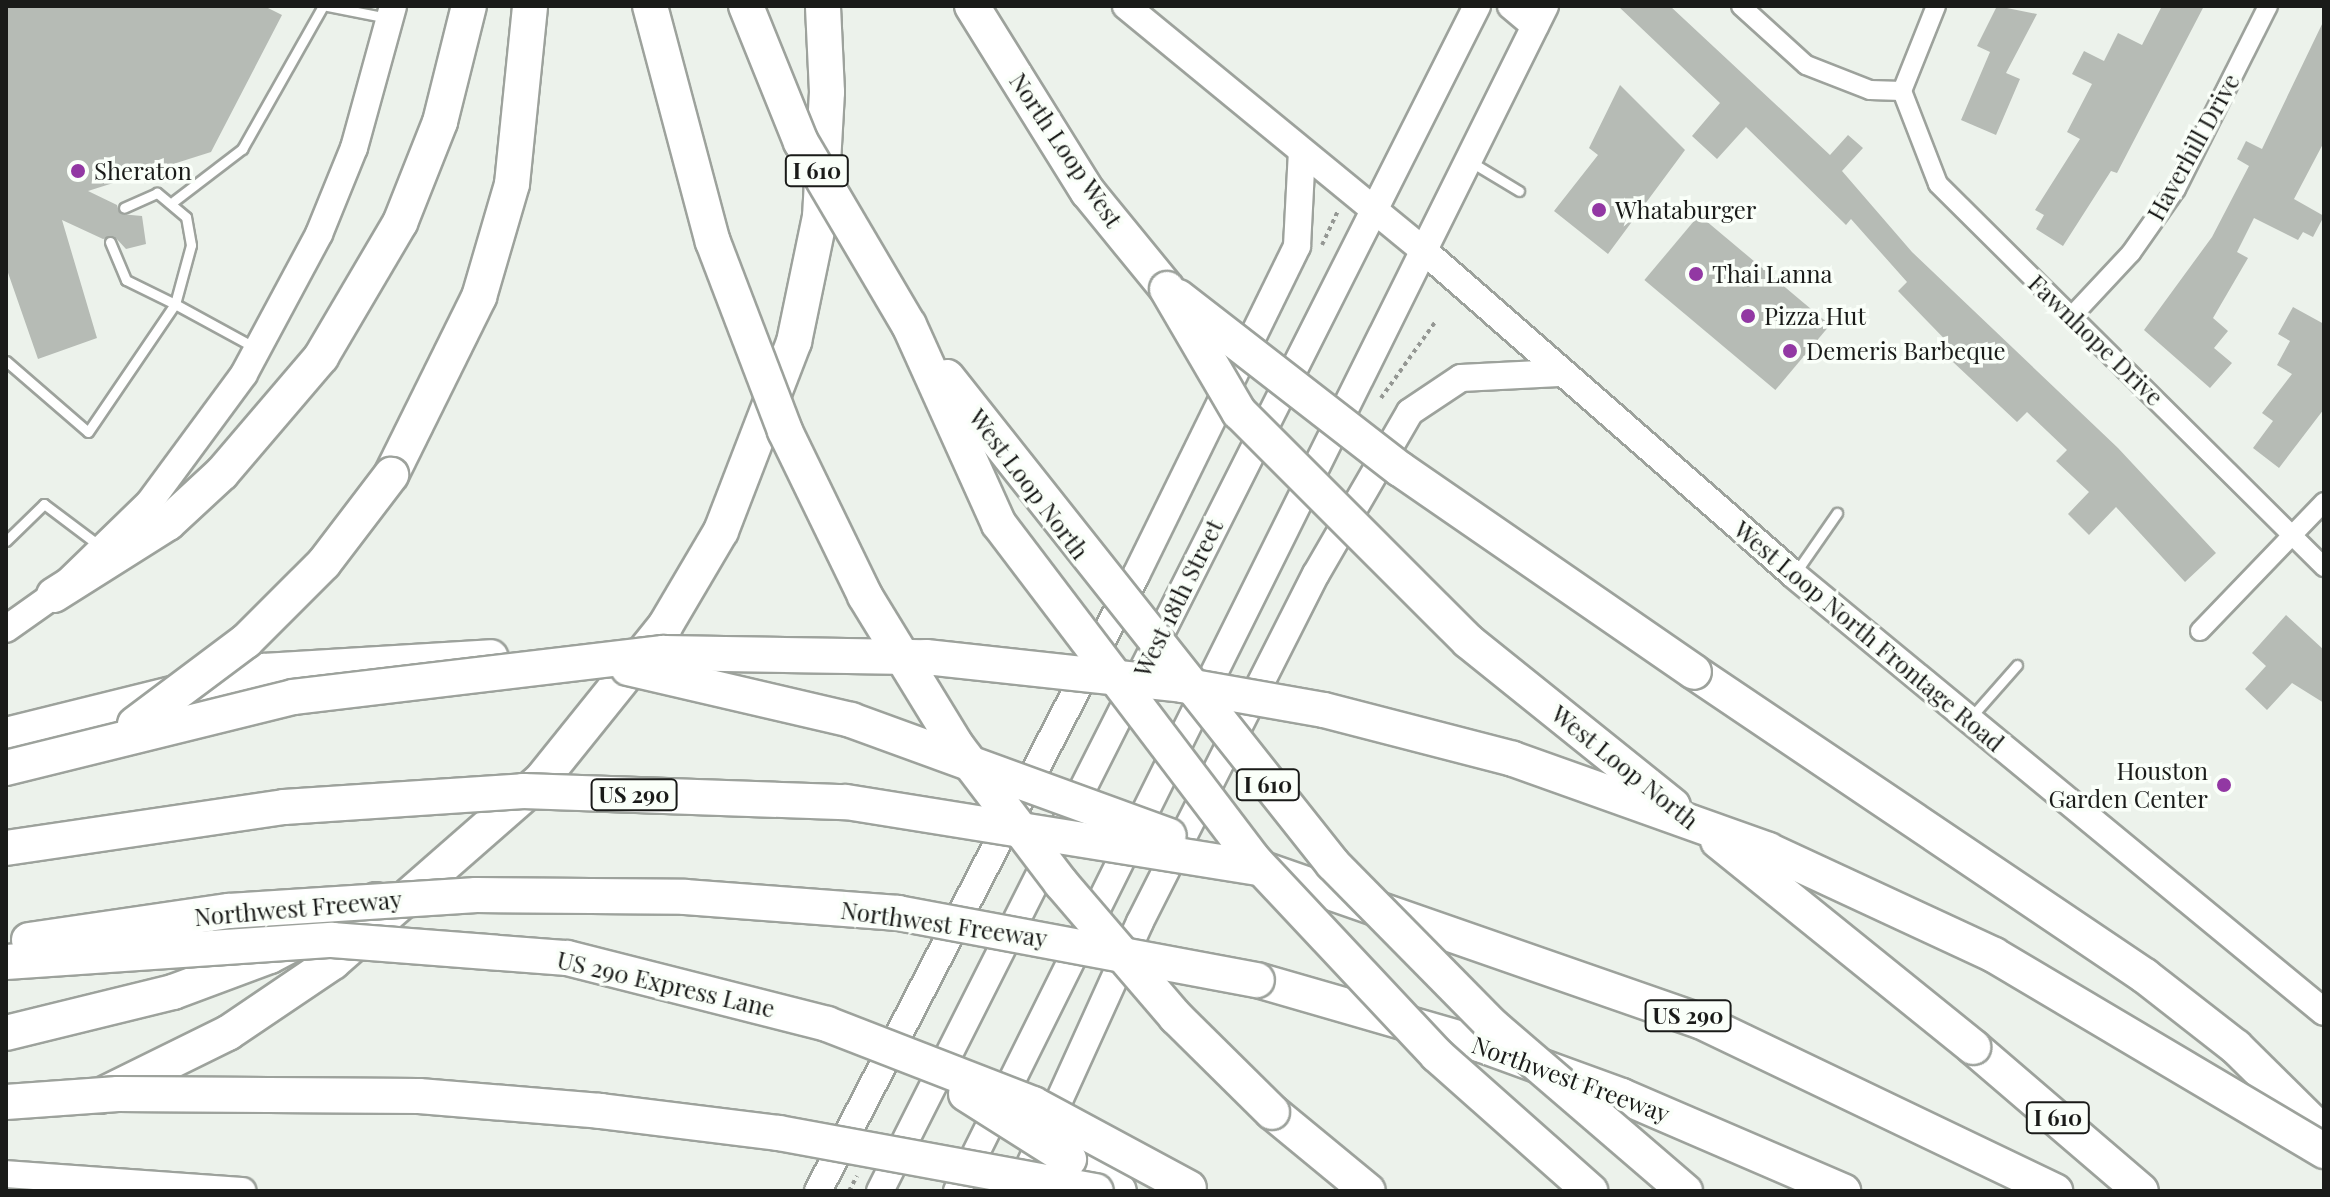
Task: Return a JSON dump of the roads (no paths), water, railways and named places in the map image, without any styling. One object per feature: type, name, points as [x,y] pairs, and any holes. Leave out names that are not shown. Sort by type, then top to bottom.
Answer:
[{"type":"highway","points":[[54,595],[116,561],[222,473],[293,394],[347,318],[400,223],[440,122],[469,6]]},
{"type":"highway","points":[[6,790],[159,711],[246,641],[324,563],[391,475],[479,297],[512,184],[530,6]]},
{"type":"highway","points":[[650,6],[713,242],[785,431],[865,596],[957,746],[1061,883],[1176,1017],[1272,1112],[1368,1191]]},
{"type":"highway","name":"I 610","points":[[746,6],[801,142],[909,325]]},
{"type":"highway","points":[[6,1118],[110,1094],[228,1033],[333,962],[552,768],[665,626],[721,531],[762,439],[794,342],[820,217],[827,92],[823,6]]},
{"type":"highway","name":"North Loop West","points":[[972,6],[1088,192],[1167,289]]},
{"type":"highway","points":[[1167,289],[1400,469],[2145,976],[2236,1047],[2324,1134]]},
{"type":"highway","name":"West Loop North","points":[[1167,289],[1239,412],[1468,641],[1973,1047],[2141,1191]]},
{"type":"highway","points":[[909,325],[999,524],[1122,695],[1342,959],[1590,1191]]},
{"type":"highway","name":"West Loop North","points":[[909,325],[1333,864],[1494,1027],[1685,1191]]},
{"type":"highway","points":[[6,768],[293,697],[663,653],[926,657],[1182,685],[1324,710],[1513,759],[1768,850],[1994,955],[2324,1151]]},
{"type":"highway","points":[[6,735],[264,671],[491,657],[613,664],[851,720],[1260,868]]},
{"type":"highway","name":"US 290","points":[[6,848],[284,807],[523,791],[846,802],[1260,868],[1700,1021],[2055,1191]]},
{"type":"highway","points":[[6,1033],[173,992],[270,956],[469,844]]},
{"type":"highway","name":"Northwest Freeway","points":[[14,949],[229,911],[476,895],[685,897],[898,913],[1257,980],[1538,1065],[1843,1191]]},
{"type":"highway","name":"US 290 Express Lane","points":[[14,949],[207,943],[454,945],[679,982],[827,1024],[1033,1104],[1194,1191]]},
{"type":"highway","points":[[919,1062],[1119,1191]]},
{"type":"highway","points":[[6,1102],[118,1094],[419,1096],[600,1111],[779,1133],[1096,1191]]},
{"type":"main road","name":"West Loop North Frontage Road","points":[[1126,6],[1371,211],[1422,249],[1559,373],[1794,575],[2324,1012]]},
{"type":"main road","name":"West 18th Street","points":[[880,1191],[1371,211],[1477,6]]},
{"type":"main road","points":[[957,1191],[1092,931],[1422,249],[1540,16],[1511,6]]},
{"type":"main road","points":[[6,629],[54,595],[149,503],[257,349],[319,234],[354,148],[392,12]]},
{"type":"main road","points":[[818,1191],[1136,575],[1297,246],[1306,185],[1302,152]]},
{"type":"main road","points":[[1018,1191],[1147,908],[1316,574],[1410,412],[1461,378],[1559,373]]},
{"type":"main road","points":[[6,1174],[242,1191]]},
{"type":"street","points":[[1741,6],[1806,65],[1870,90],[1902,91],[1936,6]]},
{"type":"street","name":"Haverhill Drive","points":[[2073,315],[2131,253],[2176,189],[2268,6]]},
{"type":"street","name":"Fawnhope Drive","points":[[1902,91],[1938,184],[2324,567]]},
{"type":"street","points":[[2200,631],[2324,502]]},
{"type":"lane","points":[[174,201],[242,149],[325,6],[392,12]]},
{"type":"lane","points":[[1467,159],[1519,191]]},
{"type":"lane","points":[[6,361],[88,432],[175,304],[191,245],[186,217],[174,201],[146,193],[124,208]]},
{"type":"lane","points":[[110,242],[126,280],[257,349]]},
{"type":"lane","points":[[6,541],[44,504],[103,548]]},
{"type":"lane","points":[[1794,575],[1837,513]]},
{"type":"lane","points":[[1970,719],[2017,665]]},
{"type":"place","name":"Sheraton","points":[[78,171]]},
{"type":"place","name":"Whataburger","points":[[1599,210]]},
{"type":"place","name":"Thai Lanna","points":[[1696,274]]},
{"type":"place","name":"Pizza Hut","points":[[1748,316]]},
{"type":"place","name":"Demeris Barbeque","points":[[1790,351]]},
{"type":"place","name":"Houston Garden Center","points":[[2224,785]]}]
